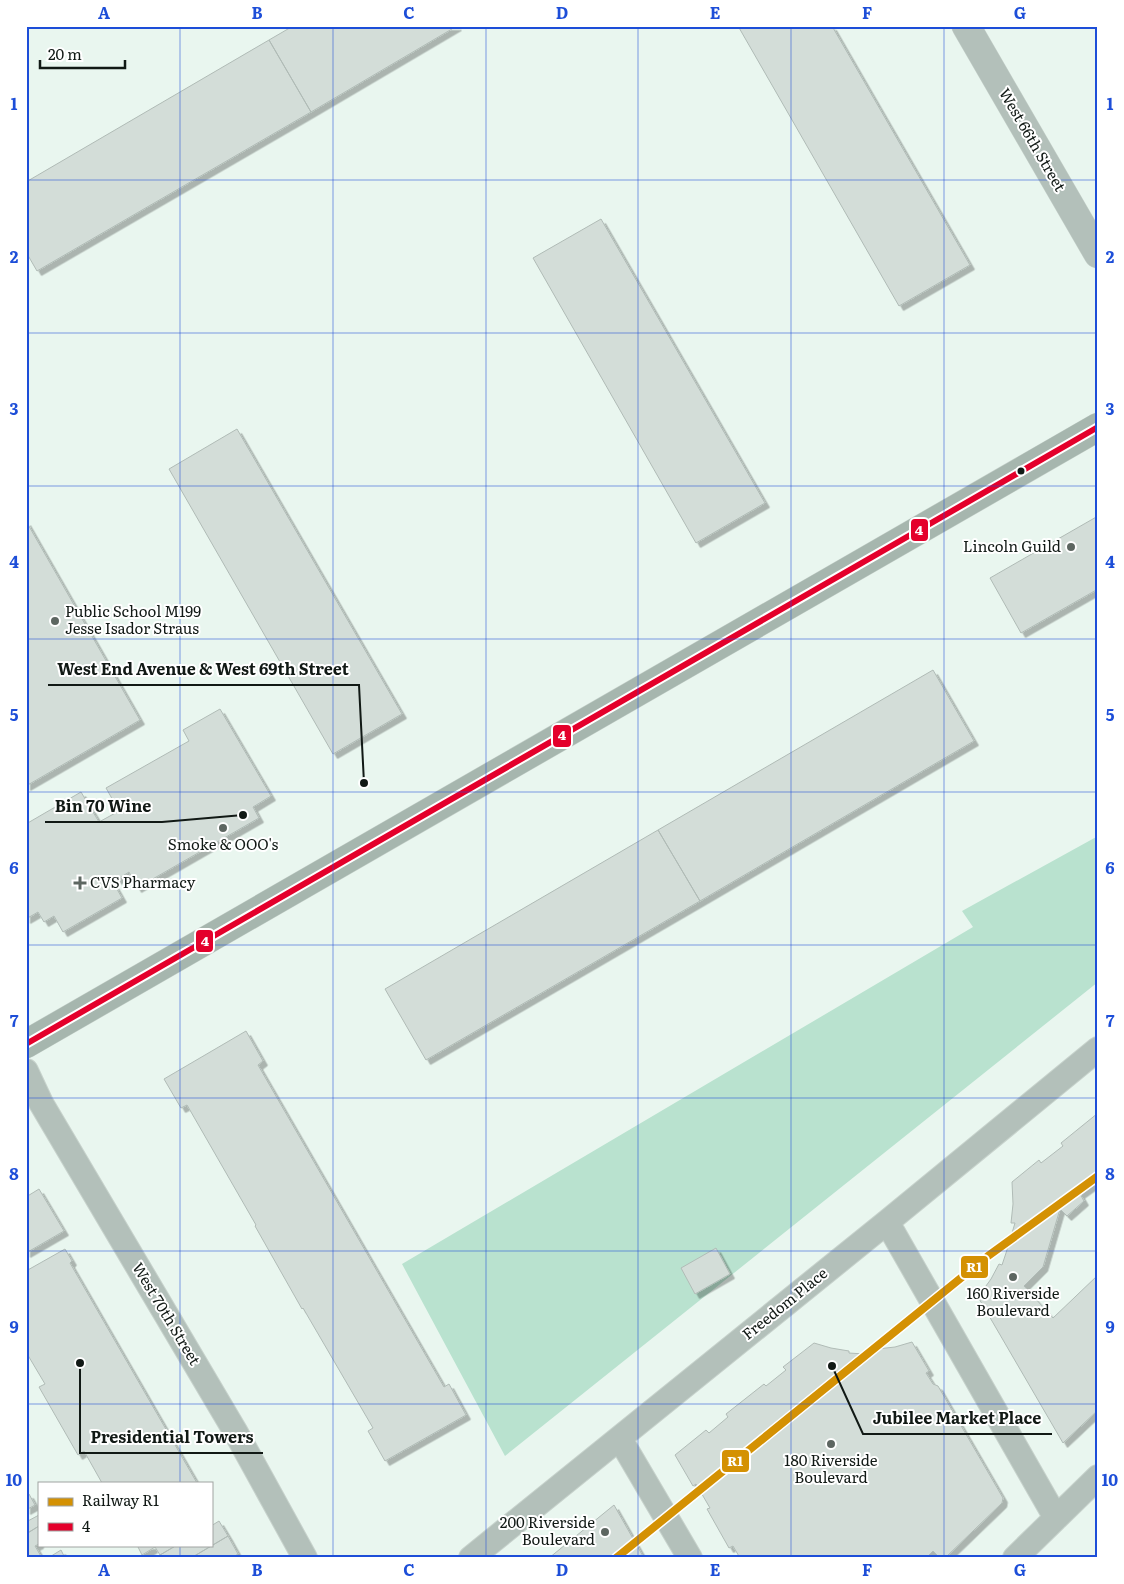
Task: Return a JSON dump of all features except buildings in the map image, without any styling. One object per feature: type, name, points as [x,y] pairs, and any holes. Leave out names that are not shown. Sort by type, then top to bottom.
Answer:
[{"type":"main road","points":[[26,1044],[1098,427]]},
{"type":"street","name":"West 66th Street","points":[[966,26],[1098,254]]},
{"type":"street","name":"Freedom Place","points":[[471,1558],[620,1439],[1098,1049]]},
{"type":"street","name":"West 70th Street","points":[[26,1071],[40,1103],[235,1431],[306,1558]]},
{"type":"street","points":[[887,1222],[1056,1518]]},
{"type":"street","points":[[620,1439],[690,1558]]},
{"type":"street","points":[[1016,1558],[1098,1478]]},
{"type":"green space","points":[[1098,836],[1098,982],[505,1456],[402,1264],[973,927],[962,911]]},
{"type":"rail line","name":"R1","points":[[616,1558],[988,1256],[1098,1176]]},
{"type":"transit line","name":"4","points":[[26,1044],[1098,427]]},
{"type":"place","name":"Lincoln Guild","points":[[1071,547]]},
{"type":"place","name":"Public School M199 Jesse Isador Straus","points":[[55,621]]},
{"type":"place","name":"West End Avenue & West 69th Street","points":[[364,783]]},
{"type":"place","name":"Bin 70 Wine","points":[[243,815]]},
{"type":"place","name":"Smoke & OOO's","points":[[223,828]]},
{"type":"place","name":"CVS Pharmacy","points":[[80,883]]},
{"type":"place","name":"160 Riverside Boulevard","points":[[1013,1277]]},
{"type":"place","name":"Presidential Towers","points":[[80,1363]]},
{"type":"place","name":"Jubilee Market Place","points":[[832,1366]]},
{"type":"place","name":"180 Riverside Boulevard","points":[[831,1444]]},
{"type":"place","name":"200 Riverside Boulevard","points":[[605,1532]]}]
